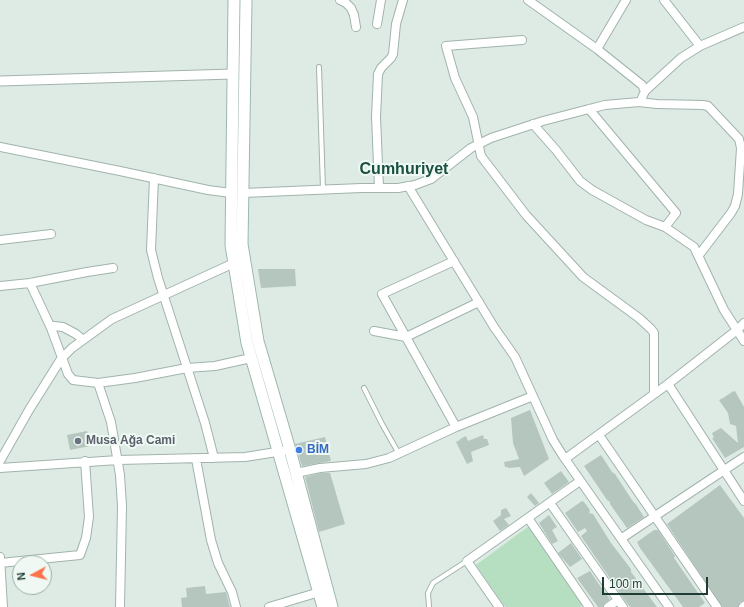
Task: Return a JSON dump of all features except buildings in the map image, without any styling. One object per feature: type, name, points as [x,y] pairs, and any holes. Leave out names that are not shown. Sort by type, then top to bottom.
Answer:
[{"type":"main road","points":[[234,0],[231,245],[247,343],[251,358],[278,452],[323,591],[332,607]]},
{"type":"main road","points":[[246,0],[242,244],[258,341],[296,473],[323,591],[323,607]]},
{"type":"street","points":[[377,24],[381,0]]},
{"type":"street","points":[[379,188],[376,117],[378,74],[393,54],[396,24],[403,0]]},
{"type":"street","points":[[528,0],[541,4],[642,85],[646,91]]},
{"type":"street","points":[[597,49],[626,0]]},
{"type":"street","points":[[664,0],[700,46]]},
{"type":"street","points":[[344,1],[351,8],[356,27]]},
{"type":"street","points":[[639,102],[646,91],[681,58],[700,46],[744,27]]},
{"type":"street","points":[[522,40],[446,46],[455,78],[473,117],[481,156],[543,236],[562,254],[583,278],[635,315],[654,333],[654,394]]},
{"type":"street","points":[[0,82],[233,74]]},
{"type":"street","points":[[243,193],[398,188],[431,179],[478,144],[533,124],[605,105],[639,102],[703,105],[708,106],[739,139],[741,148],[738,194],[735,206],[699,255]]},
{"type":"street","points":[[589,109],[676,213],[665,227]]},
{"type":"street","points":[[533,124],[580,181],[592,190],[646,220],[665,227],[694,247],[724,310],[744,341]]},
{"type":"street","points":[[0,147],[208,190],[231,193]]},
{"type":"street","points":[[154,178],[151,250],[163,294],[205,423],[214,458]]},
{"type":"street","points":[[408,186],[479,302],[515,357],[553,440],[580,481],[622,538],[669,607]]},
{"type":"street","points":[[0,240],[51,234]]},
{"type":"street","points":[[454,261],[382,294],[456,427]]},
{"type":"street","points":[[0,461],[29,410],[61,359],[82,339],[112,319],[163,294],[234,263]]},
{"type":"street","points":[[0,286],[30,283],[113,268]]},
{"type":"street","points":[[30,283],[51,328],[61,359],[68,374],[73,380],[98,383],[135,378],[187,368],[215,366],[251,358]]},
{"type":"street","points":[[374,331],[406,337],[479,302]]},
{"type":"street","points":[[565,459],[668,384],[744,323]]},
{"type":"street","points":[[51,328],[54,326],[63,326],[82,339]]},
{"type":"street","points":[[98,383],[111,422],[118,460],[122,506],[120,607]]},
{"type":"street","points":[[668,384],[723,471],[744,501]]},
{"type":"street","points":[[296,473],[320,468],[377,462],[400,454],[456,427],[533,396]]},
{"type":"street","points":[[598,435],[717,607]]},
{"type":"street","points":[[0,468],[118,460],[245,457],[290,450]]},
{"type":"street","points":[[622,538],[744,457]]},
{"type":"street","points":[[196,459],[210,540],[218,563],[232,592],[236,607]]},
{"type":"street","points":[[0,563],[80,555],[86,538],[89,517],[85,462]]},
{"type":"street","points":[[499,607],[467,562],[580,481]]},
{"type":"street","points":[[550,503],[621,604],[608,607]]},
{"type":"street","points":[[528,518],[589,607]]},
{"type":"street","points":[[0,557],[3,607]]},
{"type":"street","points":[[269,607],[323,591]]},
{"type":"lane","points":[[319,67],[323,190]]},
{"type":"lane","points":[[364,388],[382,424],[400,454]]},
{"type":"lane","points":[[429,607],[428,593],[433,583],[467,562]]},
{"type":"green space","points":[[529,526],[584,604],[580,607],[505,607],[476,565]]},
{"type":"place","name":"Musa Ağa Cami","points":[[78,441]]},
{"type":"place","name":"BİM","points":[[299,450]]},
{"type":"district","name":"Cumhuriyet","points":[[404,170]]}]
